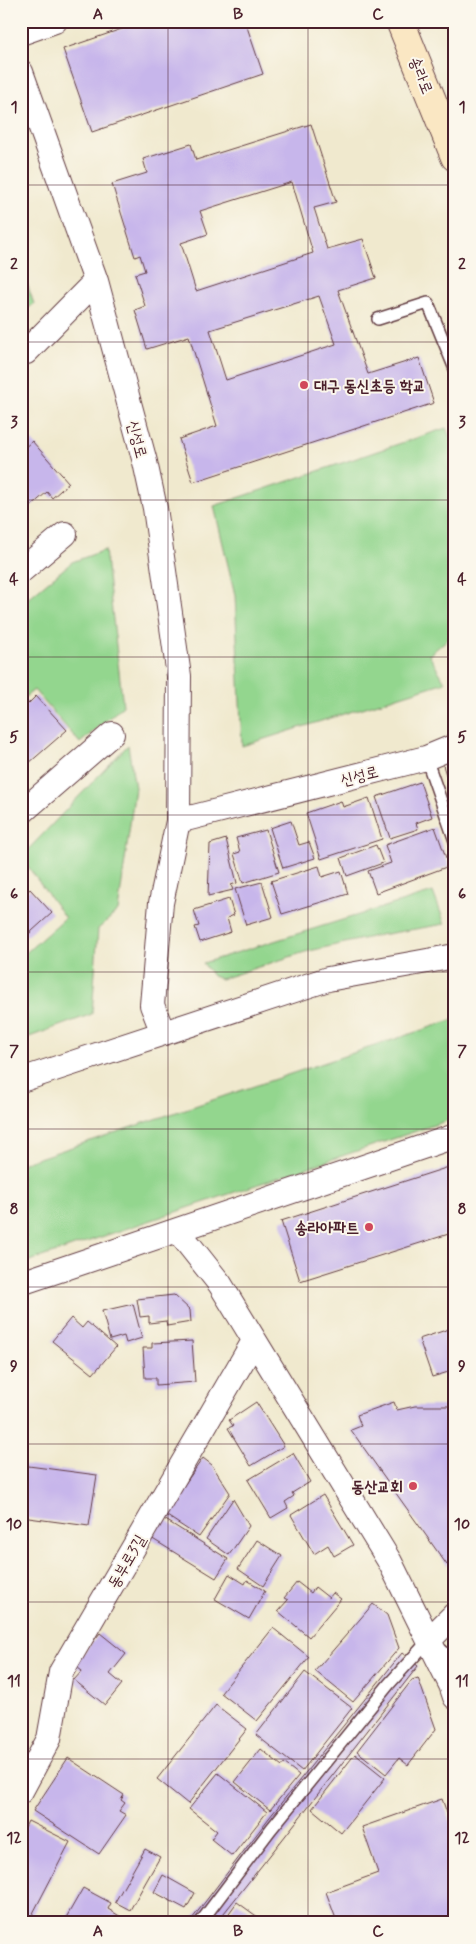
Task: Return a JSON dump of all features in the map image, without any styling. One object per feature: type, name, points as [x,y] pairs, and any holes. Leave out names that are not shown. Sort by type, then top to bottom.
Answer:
[{"type":"main road","name":"송라로","points":[[400,21],[455,157]]},
{"type":"street","points":[[21,33],[55,21]]},
{"type":"street","name":"신성로","points":[[21,72],[96,282],[145,462],[155,508],[179,676],[178,821],[161,903],[152,1005],[163,1033]]},
{"type":"street","points":[[26,352],[96,282]]},
{"type":"street","points":[[21,571],[65,534]]},
{"type":"street","points":[[21,813],[112,734]]},
{"type":"street","points":[[426,758],[455,746]]},
{"type":"street","name":"신성로","points":[[178,821],[426,758]]},
{"type":"street","points":[[21,1080],[328,979],[455,956]]},
{"type":"street","points":[[21,1283],[455,1136]]},
{"type":"street","points":[[178,1231],[220,1284],[390,1562],[451,1685],[455,1697]]},
{"type":"street","name":"동부로3길","points":[[21,1791],[49,1739],[61,1672],[254,1341]]},
{"type":"street","points":[[429,1640],[455,1614]]},
{"type":"lane","points":[[378,319],[428,303],[455,369]]},
{"type":"lane","points":[[426,758],[455,841]]},
{"type":"lane","points":[[200,1923],[277,1821],[389,1684],[429,1640],[455,1661]]},
{"type":"green space","points":[[21,266],[34,304],[24,311],[21,308]]},
{"type":"green space","points":[[446,428],[455,449],[455,633],[429,655],[445,682],[242,746],[235,595],[214,506]]},
{"type":"green space","points":[[105,550],[123,706],[80,743],[34,690],[21,700],[21,604],[72,562]]},
{"type":"green space","points":[[128,745],[135,788],[118,911],[98,929],[92,1014],[21,1040],[21,957],[65,918],[21,857]]},
{"type":"green space","points":[[433,892],[445,924],[380,935],[305,952],[221,979],[213,976],[203,963]]},
{"type":"green space","points":[[455,1019],[455,1118],[21,1264],[21,1164]]},
{"type":"building","points":[[145,21],[245,21],[263,74],[92,132],[63,49]]},
{"type":"building","points":[[311,124],[336,202],[314,208],[327,249],[363,239],[376,278],[338,290],[368,374],[419,358],[434,403],[193,482],[179,439],[217,426],[189,336],[147,349],[135,310],[145,306],[135,274],[145,271],[140,255],[135,257],[112,184],[147,173],[143,159],[191,144],[196,160]],"holes":[[[292,182],[313,253],[196,291],[181,243],[208,234],[200,211]],[[319,296],[336,344],[226,380],[210,330]]]},
{"type":"building","points":[[32,441],[69,483],[52,498],[47,492],[21,515],[21,451]]},
{"type":"building","points":[[36,696],[67,730],[21,770],[21,703],[25,700],[28,704]]},
{"type":"building","points":[[455,758],[455,801],[454,801],[442,762]]},
{"type":"building","points":[[420,782],[432,817],[416,823],[418,829],[390,838],[376,797]]},
{"type":"building","points":[[369,798],[382,839],[321,859],[306,813],[341,801],[343,807]]},
{"type":"building","points":[[291,821],[299,845],[309,842],[315,858],[283,868],[270,828]]},
{"type":"building","points":[[435,827],[449,866],[376,893],[368,871],[391,863],[385,845]]},
{"type":"building","points":[[266,830],[279,872],[243,883],[234,854],[240,852],[236,838]]},
{"type":"building","points":[[226,839],[237,883],[231,885],[233,890],[208,896],[210,844]]},
{"type":"building","points":[[376,845],[383,863],[347,876],[341,858]]},
{"type":"building","points":[[319,866],[322,877],[341,871],[348,894],[282,914],[271,881]]},
{"type":"building","points":[[262,882],[273,917],[246,925],[235,889]]},
{"type":"building","points":[[30,889],[52,913],[21,941],[21,897]]},
{"type":"building","points":[[229,899],[234,915],[227,918],[231,932],[200,942],[195,927],[199,926],[194,910]]},
{"type":"building","name":"송라아파트","points":[[455,1165],[455,1232],[300,1281],[281,1221]]},
{"type":"building","points":[[174,1295],[190,1310],[191,1322],[167,1326],[166,1321],[149,1323],[149,1316],[140,1317],[137,1299]]},
{"type":"building","points":[[133,1304],[142,1338],[126,1343],[124,1336],[110,1340],[102,1311]]},
{"type":"building","points":[[71,1318],[82,1328],[87,1322],[116,1347],[93,1374],[52,1341]]},
{"type":"building","points":[[455,1327],[455,1370],[432,1377],[419,1339]]},
{"type":"building","points":[[192,1341],[195,1382],[156,1385],[156,1378],[145,1378],[143,1348],[152,1348],[152,1343]]},
{"type":"building","points":[[256,1402],[284,1446],[251,1466],[228,1428],[233,1426],[229,1420]]},
{"type":"building","points":[[394,1402],[397,1410],[415,1406],[455,1406],[455,1557],[447,1565],[351,1430],[361,1426],[357,1415]]},
{"type":"building","points":[[293,1453],[310,1482],[292,1493],[294,1496],[285,1502],[288,1508],[271,1518],[248,1480]]},
{"type":"building","points":[[203,1458],[212,1465],[230,1493],[199,1537],[164,1514]]},
{"type":"building","points":[[21,1465],[97,1475],[89,1526],[21,1517]]},
{"type":"building","points":[[323,1495],[353,1545],[334,1556],[328,1545],[314,1554],[291,1515]]},
{"type":"building","points":[[233,1499],[249,1526],[229,1555],[206,1539]]},
{"type":"building","points":[[164,1519],[228,1559],[216,1578],[151,1538]]},
{"type":"building","points":[[257,1540],[282,1556],[263,1586],[238,1569]]},
{"type":"building","points":[[229,1574],[245,1584],[247,1580],[265,1591],[249,1619],[215,1599]]},
{"type":"building","points":[[297,1582],[311,1593],[315,1587],[329,1598],[333,1593],[341,1599],[309,1637],[278,1611],[288,1600],[284,1598]]},
{"type":"building","points":[[373,1604],[387,1615],[399,1648],[353,1702],[315,1671]]},
{"type":"building","points":[[273,1628],[309,1657],[257,1721],[221,1693]]},
{"type":"building","points":[[100,1633],[126,1654],[110,1674],[122,1684],[105,1705],[74,1680],[82,1671],[74,1665]]},
{"type":"building","points":[[402,1653],[418,1666],[282,1840],[216,1923],[189,1923],[269,1818]]},
{"type":"building","points":[[305,1672],[352,1708],[302,1771],[256,1735]]},
{"type":"building","points":[[418,1678],[436,1729],[408,1765],[399,1758],[386,1774],[357,1751],[412,1680]]},
{"type":"building","points":[[216,1705],[247,1729],[188,1804],[157,1779]]},
{"type":"building","points":[[261,1749],[282,1766],[284,1763],[299,1775],[270,1810],[235,1782]]},
{"type":"building","points":[[355,1754],[385,1778],[341,1833],[312,1809]]},
{"type":"building","points":[[68,1758],[124,1795],[121,1800],[125,1803],[119,1811],[126,1815],[99,1854],[33,1811]]},
{"type":"building","points":[[218,1773],[267,1812],[232,1856],[211,1839],[217,1831],[189,1809]]},
{"type":"building","points":[[442,1799],[455,1835],[455,1923],[328,1923],[336,1919],[326,1892],[378,1873],[362,1827]]},
{"type":"building","points":[[28,1821],[70,1842],[29,1921],[21,1917],[21,1835]]},
{"type":"building","points":[[145,1849],[160,1857],[130,1910],[115,1902]]},
{"type":"building","points":[[163,1875],[195,1893],[186,1909],[154,1892]]},
{"type":"building","points":[[83,1888],[111,1903],[108,1909],[131,1923],[63,1923]]},
{"type":"building","points":[[237,1902],[266,1923],[222,1923]]},
{"type":"place","name":"대구 동신초등 학교","points":[[304,385]]},
{"type":"place","name":"송라아파트","points":[[369,1227]]},
{"type":"place","name":"동산교회","points":[[413,1486]]}]
